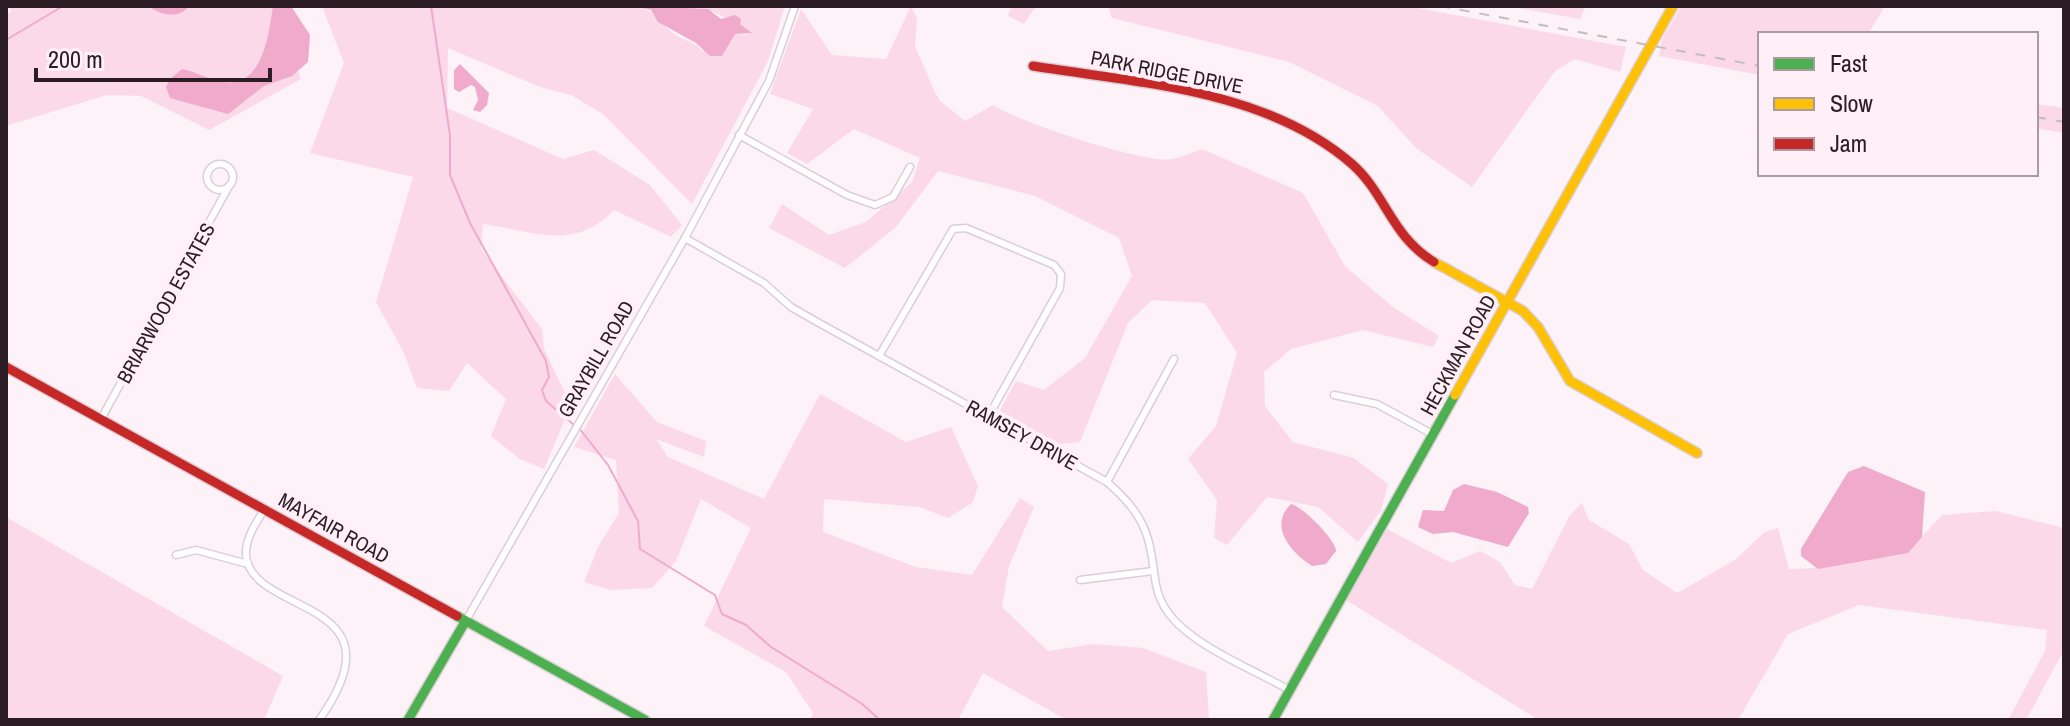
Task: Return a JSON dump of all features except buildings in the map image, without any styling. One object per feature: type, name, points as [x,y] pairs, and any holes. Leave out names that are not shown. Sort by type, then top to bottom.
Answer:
[{"type":"street","name":"GRAYBILL ROAD","points":[[408,720],[685,238],[769,81],[795,6]]},
{"type":"street","name":"HECKMAN ROAD","points":[[1273,720],[1673,6]]},
{"type":"street","name":"PARK RIDGE DRIVE","points":[[1033,66],[1260,110],[1354,166],[1372,187],[1394,228],[1413,249],[1509,302],[1541,330],[1557,364],[1570,381],[1697,453]]},
{"type":"street","points":[[739,135],[847,195],[875,205],[893,197],[910,167]]},
{"type":"street","points":[[222,164],[230,169],[233,180],[229,186],[222,189],[212,186],[208,176],[212,167],[222,164]]},
{"type":"street","name":"BRIARWOOD ESTATES","points":[[101,419],[229,186]]},
{"type":"street","points":[[879,356],[953,229],[963,227],[1058,269],[1060,288],[988,417]]},
{"type":"street","name":"RAMSEY DRIVE","points":[[685,238],[764,283],[791,307],[1107,482],[1125,497],[1142,521],[1165,609],[1184,630],[1289,690]]},
{"type":"street","points":[[1107,482],[1174,359]]},
{"type":"street","name":"MAYFAIR ROAD","points":[[6,367],[645,720]]},
{"type":"street","points":[[1334,395],[1377,404],[1434,435]]},
{"type":"street","points":[[264,510],[250,535],[246,552],[248,564],[271,590],[316,610],[342,642],[346,673],[337,695],[319,720]]},
{"type":"street","points":[[176,555],[196,550],[248,564]]},
{"type":"street","points":[[1080,580],[1153,571]]},
{"type":"shaded area","points":[[7,6],[274,6],[301,79],[209,130],[141,96],[107,95],[6,126],[6,16],[12,10]]},
{"type":"shaded area","points":[[148,6],[189,6],[180,13],[169,15]]},
{"type":"shaded area","points":[[273,6],[291,6],[310,35],[308,62],[292,76],[264,86],[228,114],[170,98],[166,87],[182,69],[224,82],[237,82],[248,76],[262,56]]},
{"type":"shaded area","points":[[322,6],[634,6],[647,10],[670,31],[703,52],[735,34],[749,35],[746,28],[712,11],[669,6],[785,6],[768,61],[692,204],[604,115],[571,95],[540,87],[448,48],[447,108],[563,159],[594,150],[650,185],[682,225],[671,237],[614,210],[599,223],[568,235],[536,234],[483,224],[481,249],[542,329],[544,349],[571,405],[544,469],[520,459],[491,436],[506,399],[467,363],[449,391],[417,388],[403,351],[376,302],[413,177],[310,153],[344,63]]},
{"type":"shaded area","points":[[634,6],[708,9],[721,19],[735,15],[741,19],[740,24],[752,33],[735,34],[722,56],[710,56],[696,43],[658,22],[651,10]]},
{"type":"shaded area","points":[[911,6],[917,19],[915,46],[934,90],[940,101],[965,121],[993,105],[1054,131],[1136,155],[1173,159],[1202,149],[1303,193],[1345,266],[1394,308],[1439,336],[1433,347],[1363,330],[1291,349],[1264,372],[1265,406],[1293,442],[1354,458],[1388,484],[1381,510],[1358,542],[1318,507],[1267,497],[1227,545],[1214,538],[1217,500],[1188,459],[1216,426],[1237,353],[1205,303],[1152,300],[1128,323],[1080,442],[1052,445],[998,414],[1016,381],[1044,390],[1085,358],[1132,276],[1119,238],[1035,196],[938,171],[896,227],[845,268],[769,228],[782,204],[829,235],[866,222],[912,182],[920,158],[854,129],[807,164],[787,153],[813,109],[770,94],[801,9],[832,55],[886,59]]},
{"type":"shaded area","points":[[1012,6],[1036,6],[1024,24],[1008,16]]},
{"type":"shaded area","points":[[1108,6],[1407,6],[1626,47],[1620,72],[1575,59],[1555,71],[1472,187],[1416,148],[1378,106],[1289,62],[1112,18]]},
{"type":"shaded area","points":[[1507,6],[1586,6],[1580,19]]},
{"type":"shaded area","points":[[1681,6],[1885,6],[1869,32],[1758,32],[1758,75],[1659,56],[1662,40]]},
{"type":"shaded area","points":[[460,64],[489,93],[487,105],[480,112],[473,110],[478,100],[475,87],[471,85],[459,92],[454,89],[454,70]]},
{"type":"shaded area","points":[[2038,104],[2064,108],[2064,133],[2038,128]]},
{"type":"shaded area","points":[[615,374],[657,422],[706,441],[704,457],[656,439],[668,457],[764,499],[820,394],[906,442],[951,427],[978,486],[973,502],[948,518],[920,507],[824,499],[823,532],[916,567],[972,575],[1020,498],[1034,507],[1009,566],[1002,607],[1048,651],[1094,644],[1143,648],[1206,672],[1209,720],[1061,720],[1063,718],[983,673],[958,720],[810,720],[813,713],[786,672],[704,626],[751,528],[701,499],[676,561],[652,588],[610,590],[584,582],[598,547],[619,513],[616,460],[574,447]]},
{"type":"shaded area","points":[[1864,466],[1925,492],[1922,537],[1908,553],[1818,569],[1801,556],[1801,549],[1848,472]]},
{"type":"shaded area","points":[[1464,484],[1497,492],[1528,507],[1529,513],[1508,547],[1453,532],[1433,534],[1418,527],[1423,510],[1444,511],[1453,490]]},
{"type":"shaded area","points":[[1582,503],[1589,520],[1629,544],[1643,570],[1677,593],[1735,560],[1765,532],[1778,528],[1789,569],[1818,568],[1907,553],[1942,515],[1996,511],[2064,528],[2064,650],[2026,720],[2008,720],[2045,651],[2047,630],[1859,605],[1788,634],[1738,720],[1539,720],[1346,600],[1387,529],[1451,563],[1480,551],[1500,562],[1515,585],[1532,589],[1570,515]]},
{"type":"shaded area","points":[[1291,504],[1310,517],[1335,546],[1336,551],[1326,564],[1312,566],[1297,554],[1285,538],[1282,521],[1284,512]]},
{"type":"shaded area","points":[[6,517],[283,676],[264,720],[6,720]]},
{"type":"waterway","points":[[6,40],[63,6]]},
{"type":"waterway","points":[[431,6],[450,135],[450,175],[470,223],[546,361],[549,377],[542,390],[546,401],[574,425]]},
{"type":"waterway","points":[[579,428],[608,465],[638,521],[640,549],[715,595],[722,614],[746,625],[771,647],[861,703],[880,720]]},
{"type":"railway","points":[[1440,6],[1758,66]]},
{"type":"railway","points":[[2038,117],[2064,122]]},
{"type":"traffic: fast","points":[[1273,720],[1455,395]]},
{"type":"traffic: fast","points":[[457,616],[645,720]]},
{"type":"traffic: fast","points":[[408,720],[465,622]]},
{"type":"traffic: slow","points":[[1455,395],[1673,6]]},
{"type":"traffic: slow","points":[[1434,262],[1523,311],[1538,327],[1570,381],[1697,453]]},
{"type":"traffic: jam","points":[[1033,66],[1201,94],[1281,120],[1318,139],[1352,164],[1373,188],[1408,240],[1434,262]]},
{"type":"traffic: jam","points":[[6,367],[457,616]]}]
